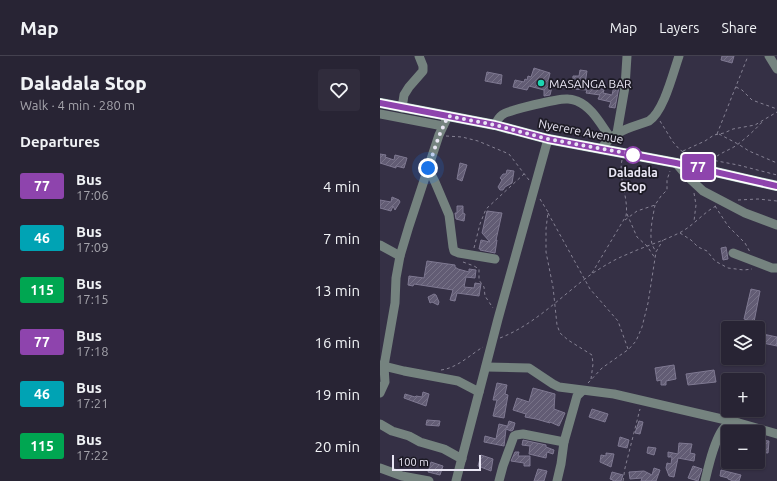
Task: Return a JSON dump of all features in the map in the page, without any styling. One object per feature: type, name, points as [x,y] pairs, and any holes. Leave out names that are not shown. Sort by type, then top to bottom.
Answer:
[{"type":"main road","name":"Nyerere Avenue","points":[[380,103],[495,125],[548,139],[626,153],[777,186]]},
{"type":"street","points":[[402,108],[404,95],[408,87],[424,71],[418,56]]},
{"type":"street","points":[[602,149],[613,135],[625,87],[627,56]]},
{"type":"street","points":[[613,135],[654,118],[658,112],[679,56]]},
{"type":"street","points":[[495,125],[502,114],[509,111],[568,99],[585,105],[613,135]]},
{"type":"street","points":[[380,114],[443,126]]},
{"type":"street","points":[[385,382],[382,365],[395,303],[396,278],[400,256],[428,168],[439,136],[448,116]]},
{"type":"street","points":[[456,481],[492,341],[548,139]]},
{"type":"street","points":[[674,163],[707,194],[726,202],[745,213],[777,225]]},
{"type":"street","points":[[428,168],[449,215],[453,247],[456,252],[495,259]]},
{"type":"street","points":[[380,245],[400,256]]},
{"type":"street","points":[[732,253],[754,265],[777,268]]},
{"type":"street","points":[[382,365],[404,371],[458,381],[479,392]]},
{"type":"street","points":[[486,367],[529,368],[559,387],[614,394],[739,423],[777,434]]},
{"type":"street","points":[[380,393],[385,382],[395,374],[404,371]]},
{"type":"street","points":[[557,481],[564,442],[577,396],[582,391]]},
{"type":"street","points":[[705,481],[713,449],[722,431],[727,426],[739,423]]},
{"type":"street","points":[[380,424],[392,431],[409,436],[420,442],[444,449],[462,459]]},
{"type":"street","points":[[499,481],[503,466],[516,434],[564,442]]},
{"type":"street","points":[[380,468],[402,476],[429,481]]},
{"type":"path","points":[[718,134],[735,86],[748,56]]},
{"type":"path","points":[[735,86],[742,90],[752,100],[777,109]]},
{"type":"path","points":[[658,112],[661,122],[670,137],[682,151],[692,156],[777,175]]},
{"type":"path","points":[[682,151],[733,128],[755,125],[777,112]]},
{"type":"path","points":[[712,160],[722,152],[738,144],[753,132],[764,119]]},
{"type":"path","points":[[718,134],[749,151],[777,163]]},
{"type":"path","points":[[439,136],[462,137],[478,141],[509,154],[534,188],[595,296],[615,317],[620,326],[628,349]]},
{"type":"path","points":[[624,221],[626,213],[621,168],[622,160],[626,153]]},
{"type":"path","points":[[656,252],[652,244],[652,217],[655,205],[667,190],[667,180],[674,163]]},
{"type":"path","points":[[473,256],[477,234],[486,209],[524,173]]},
{"type":"path","points":[[692,181],[696,205],[694,222]]},
{"type":"path","points":[[680,232],[698,247],[709,253],[715,261],[728,268],[744,270],[754,265],[748,246],[728,226],[707,194]]},
{"type":"path","points":[[437,370],[447,369],[454,366],[492,341],[509,335],[554,305],[592,274],[612,262],[680,232],[715,206],[726,202],[743,199],[777,201]]},
{"type":"path","points":[[592,274],[624,221],[637,212],[655,205]]},
{"type":"path","points":[[548,212],[546,252],[553,287],[557,326],[560,333],[568,340],[592,355],[593,364],[591,379]]},
{"type":"path","points":[[626,213],[637,237],[647,246],[655,258]]},
{"type":"path","points":[[582,391],[602,368],[628,349],[636,341],[642,327],[652,284],[656,252],[664,239]]},
{"type":"path","points":[[456,252],[460,260],[479,269],[479,280],[484,287],[485,296],[498,319]]},
{"type":"path","points":[[623,481],[642,401]]},
{"type":"building","points":[[722,56],[734,56],[732,63],[721,60]]},
{"type":"building","points":[[534,68],[550,73],[548,81],[553,83],[550,95],[544,96],[544,90],[529,86],[527,90],[513,87],[515,80],[524,82],[525,79],[527,80],[528,76],[531,77]]},
{"type":"building","points":[[580,70],[587,71],[585,84],[596,86],[604,90],[603,93],[612,95],[614,86],[619,87],[615,108],[609,107],[611,102],[598,99],[600,95],[586,93],[587,90],[572,89],[573,76],[579,76]]},
{"type":"building","points":[[487,72],[502,75],[501,84],[485,81]]},
{"type":"building","points":[[380,154],[386,155],[385,157],[394,160],[395,155],[407,158],[404,168],[396,166],[396,168],[380,163]]},
{"type":"building","points":[[460,163],[467,165],[462,181],[457,179]]},
{"type":"building","points":[[507,170],[514,171],[512,183],[503,190],[500,190],[498,187],[502,180],[500,178],[503,174],[506,174]]},
{"type":"building","points":[[392,197],[400,202],[395,210],[393,206],[391,211],[380,208],[380,200],[391,202]]},
{"type":"building","points":[[457,206],[463,206],[463,213],[465,214],[464,221],[456,219],[455,213],[457,213]]},
{"type":"building","points":[[487,211],[502,213],[496,240],[495,253],[479,249],[481,240],[490,242],[482,233]]},
{"type":"building","points":[[726,247],[728,259],[723,260],[721,248]]},
{"type":"building","points":[[427,261],[455,265],[458,269],[469,272],[469,269],[476,270],[475,278],[466,277],[464,287],[474,288],[475,283],[481,284],[479,296],[457,293],[455,301],[450,300],[453,290],[414,284],[413,286],[408,285],[409,276],[424,278]]},
{"type":"building","points":[[751,289],[760,291],[754,321],[744,319]]},
{"type":"building","points":[[434,294],[439,302],[438,305],[432,302],[430,303],[428,297]]},
{"type":"building","points":[[765,334],[777,337],[777,346],[765,343]]},
{"type":"building","points":[[674,365],[676,379],[666,381],[666,385],[661,385],[661,380],[657,381],[655,368]]},
{"type":"building","points":[[714,370],[716,382],[688,385],[686,374]]},
{"type":"building","points":[[497,383],[507,385],[505,394],[508,395],[504,418],[493,416],[497,400],[493,400]]},
{"type":"building","points":[[533,388],[555,394],[554,409],[565,413],[559,426],[550,422],[525,417],[526,414],[513,410],[517,398],[529,402]]},
{"type":"building","points":[[423,392],[429,394],[426,406],[404,398],[405,394],[415,397],[422,397]]},
{"type":"building","points":[[592,409],[608,414],[605,422],[589,417]]},
{"type":"building","points":[[427,420],[440,421],[439,426],[426,425]]},
{"type":"building","points":[[509,421],[515,423],[513,430],[511,431],[506,429],[504,446],[484,442],[485,436],[496,439],[499,424],[507,426],[507,428]]},
{"type":"building","points":[[639,421],[643,422],[640,434],[635,433]]},
{"type":"building","points":[[620,437],[629,440],[627,448],[618,446]]},
{"type":"building","points":[[523,440],[546,445],[546,447],[554,450],[553,454],[547,452],[546,458],[529,454],[530,446],[522,445]]},
{"type":"building","points":[[765,441],[769,441],[768,453],[765,453]]},
{"type":"building","points":[[679,443],[692,444],[690,453],[695,454],[694,461],[678,458],[674,477],[669,476],[666,468],[667,463],[671,464],[672,457],[668,457],[668,452],[678,454]]},
{"type":"building","points":[[648,447],[656,448],[654,455],[647,453]]},
{"type":"building","points":[[515,452],[519,452],[518,456],[530,456],[530,466],[524,466],[524,463],[511,461]]},
{"type":"building","points":[[606,453],[614,454],[611,467],[600,462],[601,455],[606,456]]},
{"type":"building","points":[[481,455],[493,459],[491,471],[478,466]]},
{"type":"building","points":[[431,462],[443,466],[440,475],[428,472]]},
{"type":"building","points":[[693,466],[702,469],[698,481],[688,478]]},
{"type":"building","points":[[654,468],[660,470],[656,481],[641,481],[642,478],[630,479],[629,472],[644,471],[652,475]]},
{"type":"building","points":[[538,469],[547,471],[544,481],[534,481]]},
{"type":"building","points":[[721,470],[741,475],[739,481],[733,481],[720,476]]},
{"type":"building","points":[[612,472],[623,475],[621,481],[613,481],[610,479]]},
{"type":"bus line","name":"77","points":[[380,103],[495,125],[548,139],[676,163],[684,166],[698,167],[777,186]]},
{"type":"place","name":"MASANGA BAR","points":[[541,83]]},
{"type":"place","name":"Daladala Stop","points":[[633,155]]},
{"type":"route","points":[[428,168],[439,136],[448,116],[495,125],[548,139],[636,155],[633,155]]}]
